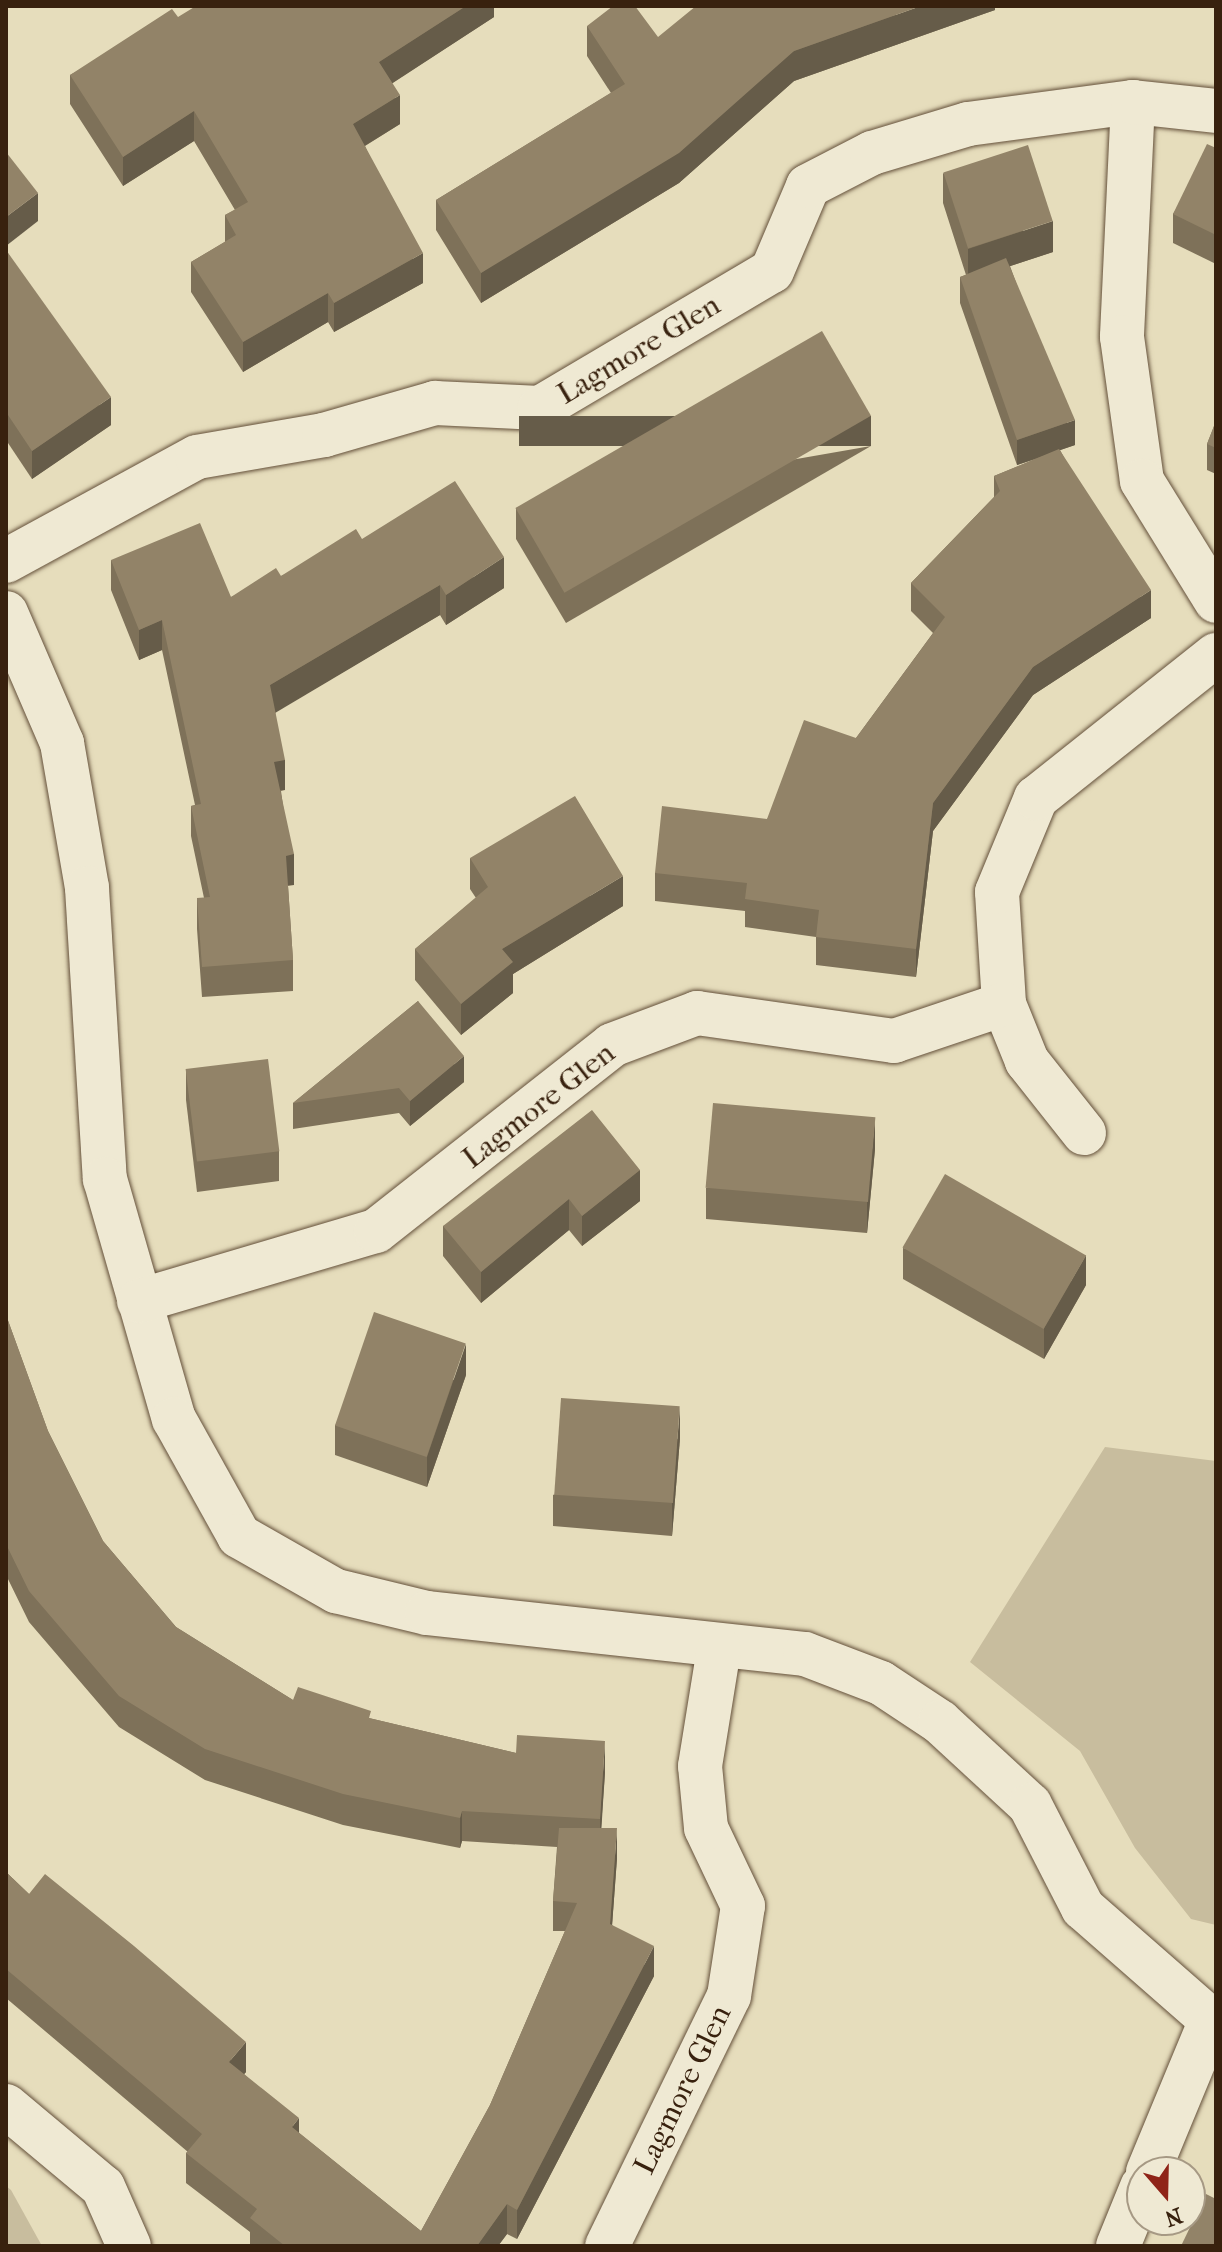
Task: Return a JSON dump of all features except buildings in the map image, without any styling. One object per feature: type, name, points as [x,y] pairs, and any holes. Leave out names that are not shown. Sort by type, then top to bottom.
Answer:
[{"type":"street","name":"Lagmore Glen","points":[[6,561],[197,457],[324,435],[435,403],[540,408],[772,271],[808,186],[872,153],[968,124],[1133,102],[1216,111]]},
{"type":"street","points":[[1133,102],[1122,337],[1142,481],[1216,601]]},
{"type":"street","points":[[6,613],[62,743],[87,888],[105,1179],[174,1419],[239,1536],[336,1591],[427,1613],[719,1649],[805,1654],[881,1683],[940,1722],[1030,1805],[1083,1908],[1213,2020],[1155,2156]]},
{"type":"street","points":[[1084,1133],[1027,1061],[1004,1004],[997,892],[1036,798],[1216,655]]},
{"type":"street","name":"Lagmore Glen","points":[[139,1301],[376,1231],[612,1045],[697,1013],[894,1041],[1004,1004]]},
{"type":"street","name":"Lagmore Glen","points":[[607,2246],[729,1996],[743,1906],[706,1828],[700,1766],[719,1649]]},
{"type":"street","points":[[6,2106],[103,2187],[129,2246]]},
{"type":"street","points":[[1118,2246],[1126,2226]]},
{"type":"shaded area","points":[[1105,1447],[1216,1461],[1216,1925],[1191,1919],[1135,1848],[1080,1751],[970,1662]]},
{"type":"shaded area","points":[[6,2186],[11,2190],[42,2246],[6,2246]]}]
